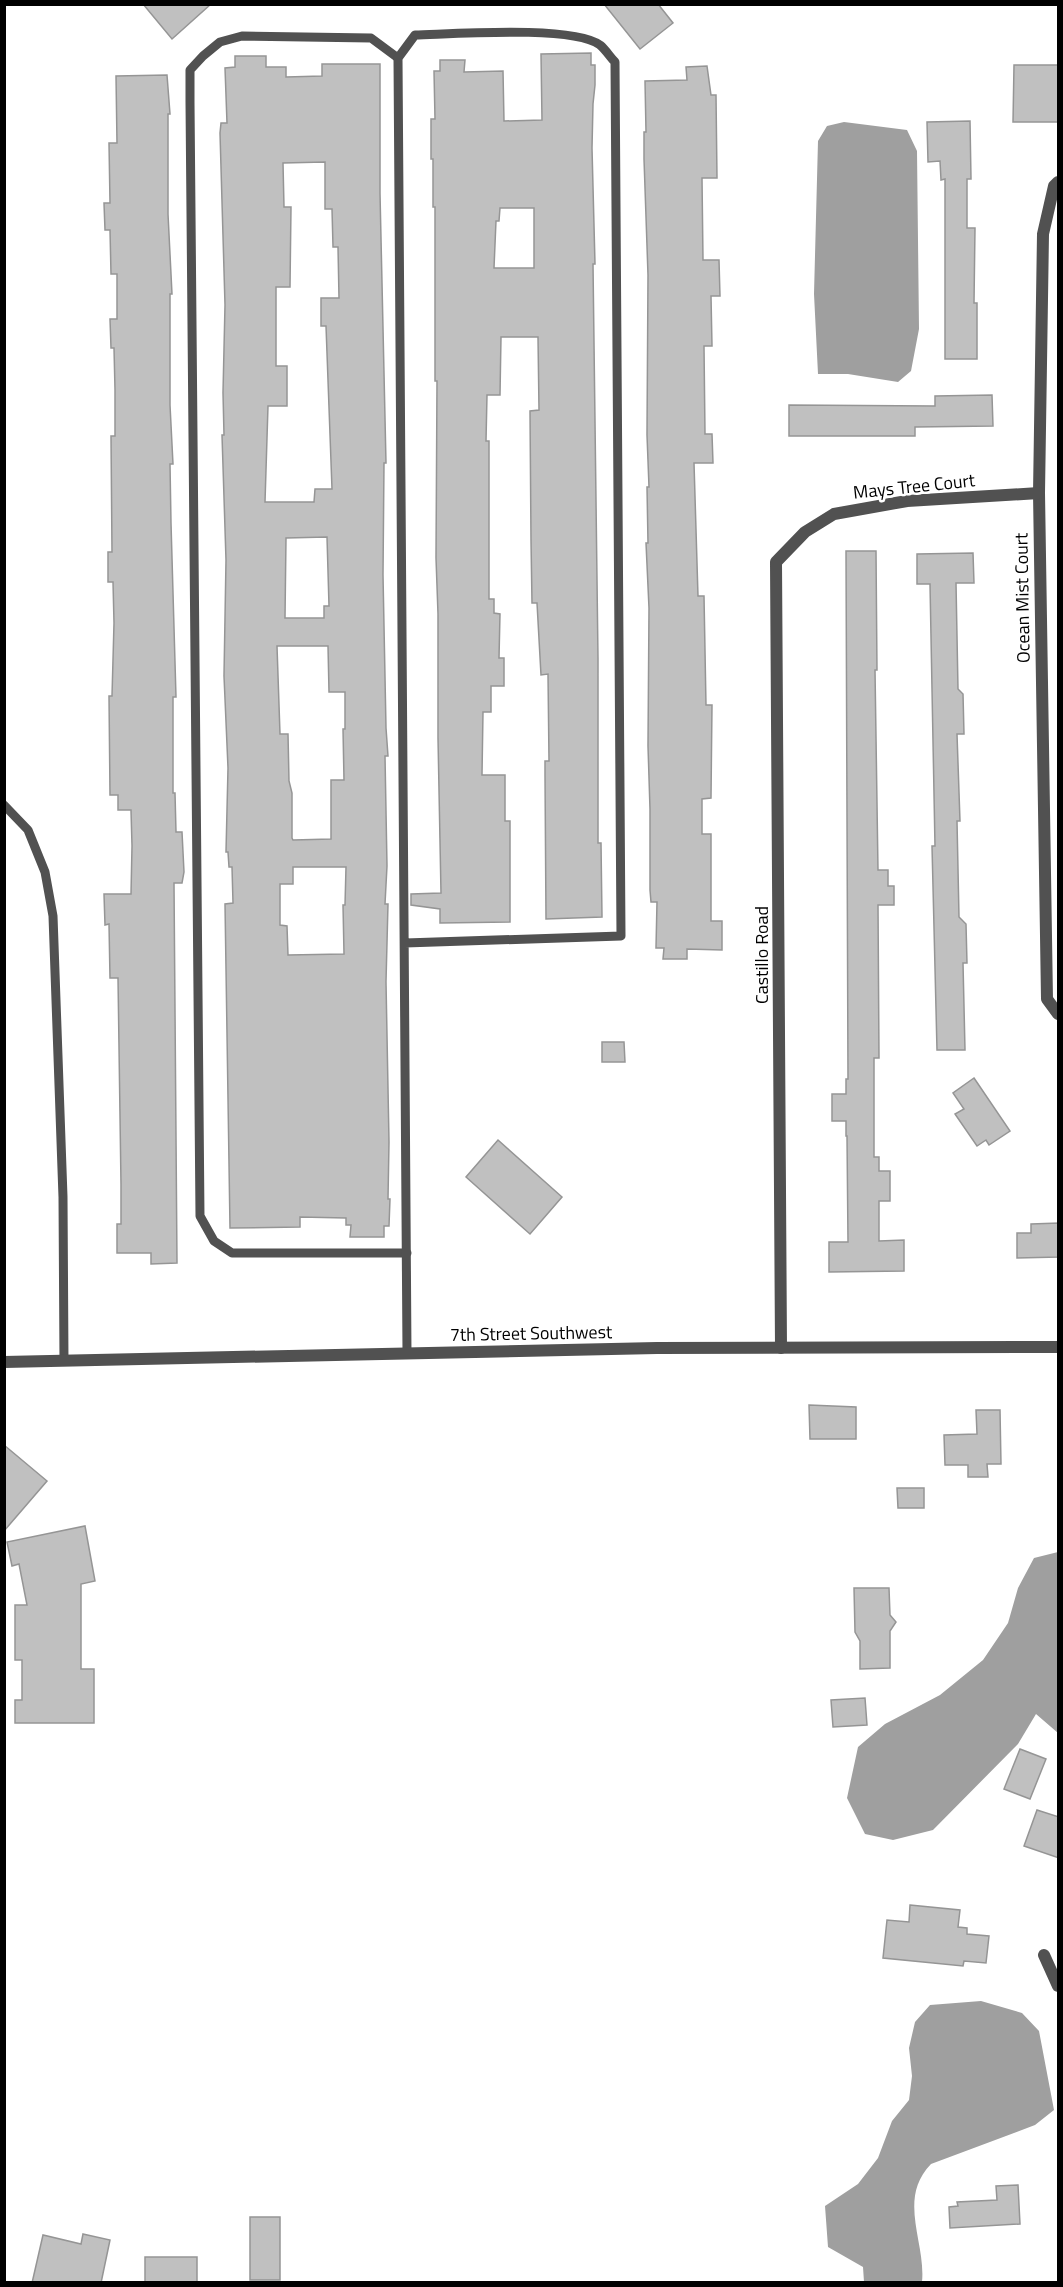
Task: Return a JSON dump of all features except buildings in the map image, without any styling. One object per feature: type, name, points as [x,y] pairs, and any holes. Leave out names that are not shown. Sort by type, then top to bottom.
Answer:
[{"type":"street","name":"Ocean Mist Court","points":[[1059,182],[1054,186],[1042,234],[1039,493],[1047,999],[1059,1014]]},
{"type":"street","name":"Mays Tree Court","points":[[776,562],[805,532],[834,514],[907,501],[1039,493]]},
{"type":"street","name":"Castillo Road","points":[[776,562],[781,1348]]},
{"type":"street","name":"7th Street Southwest","points":[[4,1362],[657,1348],[1059,1347]]},
{"type":"street","points":[[1044,1954],[1059,1986]]},
{"type":"lane","points":[[405,943],[621,936],[615,62],[599,44],[570,35],[539,33],[415,35],[398,58],[407,1353]]},
{"type":"lane","points":[[398,58],[371,38],[242,36],[220,42],[202,56],[190,70],[190,126],[200,1216],[214,1241],[232,1253],[407,1253]]},
{"type":"lane","points":[[4,805],[28,830],[45,873],[53,916],[63,1197],[64,1360]]},
{"type":"shaded area","points":[[844,122],[907,130],[917,151],[919,329],[911,371],[898,382],[848,374],[818,374],[814,294],[818,141],[827,126]]},
{"type":"shaded area","points":[[1058,1552],[1058,1733],[1036,1714],[1018,1744],[933,1830],[893,1840],[865,1834],[847,1798],[858,1747],[885,1724],[940,1695],[983,1660],[1008,1623],[1018,1588],[1034,1558]]},
{"type":"shaded area","points":[[981,2001],[1022,2013],[1039,2031],[1054,2110],[1035,2125],[931,2164],[921,2177],[914,2206],[922,2282],[864,2282],[863,2267],[828,2247],[825,2206],[858,2184],[878,2158],[892,2121],[909,2100],[912,2076],[909,2048],[915,2022],[930,2005]]}]
